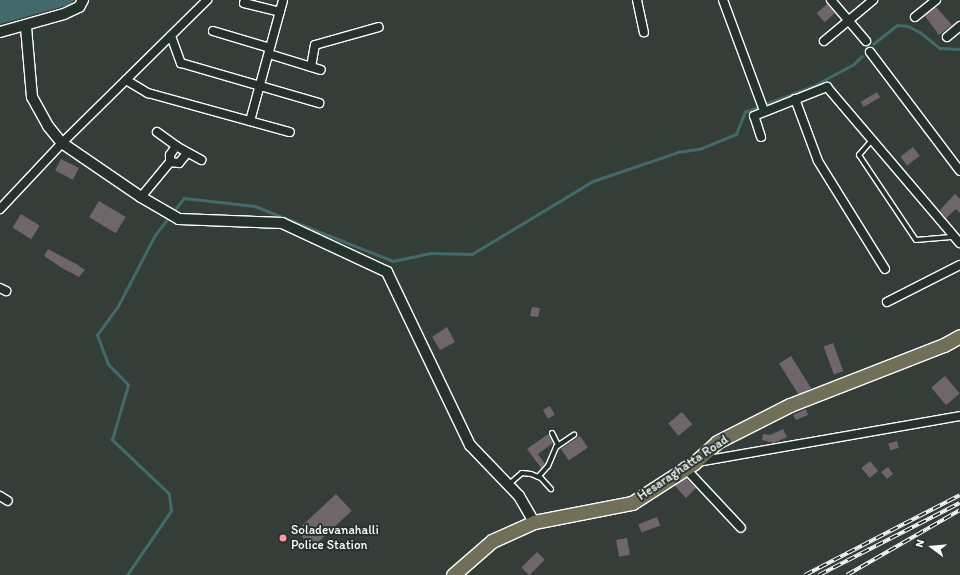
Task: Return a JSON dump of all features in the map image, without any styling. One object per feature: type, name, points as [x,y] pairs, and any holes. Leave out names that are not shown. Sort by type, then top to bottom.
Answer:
[{"type":"main road","name":"Hesaraghatta Road","points":[[453,575],[492,541],[534,522],[632,503],[689,465],[717,442],[790,405],[944,345],[960,336]]},
{"type":"street","points":[[0,32],[26,27],[64,14],[79,7],[83,0]]},
{"type":"street","points":[[0,209],[62,143],[207,0]]},
{"type":"street","points":[[250,121],[283,0]]},
{"type":"street","points":[[637,0],[644,32]]},
{"type":"street","points":[[723,0],[764,111]]},
{"type":"street","points":[[831,0],[866,41]]},
{"type":"street","points":[[824,41],[873,0]]},
{"type":"street","points":[[914,16],[936,0]]},
{"type":"street","points":[[244,3],[280,12]]},
{"type":"street","points":[[947,37],[960,26]]},
{"type":"street","points":[[26,27],[32,98],[48,126],[62,143],[141,197],[176,218],[282,223],[387,272],[470,445],[519,496],[534,522]]},
{"type":"street","points":[[311,67],[315,45],[379,27]]},
{"type":"street","points":[[213,31],[321,70]]},
{"type":"street","points":[[171,36],[181,63],[319,103]]},
{"type":"street","points":[[870,52],[960,171]]},
{"type":"street","points":[[126,80],[148,93],[290,132]]},
{"type":"street","points":[[761,137],[754,116],[827,87],[957,240]]},
{"type":"street","points":[[795,99],[818,162],[885,269]]},
{"type":"street","points":[[157,132],[176,146],[201,160]]},
{"type":"street","points":[[141,197],[170,162],[170,155],[176,146]]},
{"type":"street","points":[[170,162],[179,163],[187,153]]},
{"type":"street","points":[[887,302],[960,265]]},
{"type":"street","points":[[741,528],[689,465],[960,416]]},
{"type":"street","points":[[0,496],[8,501]]},
{"type":"lane","points":[[872,139],[859,155],[916,240],[957,240]]},
{"type":"lane","points":[[552,433],[558,445]]},
{"type":"lane","points":[[538,477],[548,466],[558,445],[574,434]]},
{"type":"lane","points":[[508,484],[522,474],[538,477],[552,488]]},
{"type":"water","points":[[0,0],[74,0],[72,4],[0,24]]},
{"type":"building","points":[[827,4],[835,13],[825,22],[817,13]]},
{"type":"building","points":[[936,7],[952,25],[939,35],[925,16]]},
{"type":"building","points":[[877,92],[880,97],[864,107],[861,102]]},
{"type":"building","points":[[913,147],[920,156],[907,166],[900,157]]},
{"type":"building","points":[[61,159],[79,168],[73,180],[55,171]]},
{"type":"building","points":[[955,194],[960,199],[960,213],[956,209],[946,218],[940,210]]},
{"type":"building","points":[[99,201],[126,217],[116,233],[89,217]]},
{"type":"building","points":[[21,214],[40,226],[31,239],[13,228]]},
{"type":"building","points":[[48,249],[85,270],[79,277],[62,268],[44,256]]},
{"type":"building","points":[[532,307],[540,308],[538,317],[530,316]]},
{"type":"building","points":[[447,327],[455,342],[440,350],[432,337]]},
{"type":"building","points":[[833,343],[843,371],[834,375],[824,346]]},
{"type":"building","points":[[791,356],[811,388],[799,396],[779,363]]},
{"type":"building","points":[[945,376],[960,394],[946,405],[931,388]]},
{"type":"building","points":[[550,406],[555,415],[548,419],[543,410]]},
{"type":"building","points":[[806,409],[808,415],[796,420],[793,415]]},
{"type":"building","points":[[682,412],[692,424],[678,436],[668,424]]},
{"type":"building","points":[[783,429],[787,437],[774,443],[762,440],[763,434],[770,435]]},
{"type":"building","points":[[548,434],[553,443],[538,454],[545,464],[541,468],[527,449]]},
{"type":"building","points":[[580,436],[588,448],[569,460],[561,449]]},
{"type":"building","points":[[897,441],[899,448],[890,450],[888,443]]},
{"type":"building","points":[[870,461],[878,471],[870,478],[861,468]]},
{"type":"building","points":[[888,467],[893,474],[887,479],[881,472]]},
{"type":"building","points":[[686,478],[696,488],[686,498],[674,485]]},
{"type":"building","points":[[336,494],[352,511],[312,548],[297,531]]},
{"type":"building","points":[[657,517],[660,525],[642,533],[638,524]]},
{"type":"building","points":[[627,538],[630,555],[619,557],[616,540]]},
{"type":"building","points":[[537,552],[545,560],[530,575],[521,568]]},
{"type":"waterway","points":[[873,44],[897,25],[908,26],[920,32],[940,48],[960,49]]},
{"type":"waterway","points":[[173,212],[184,198],[255,206],[393,261],[430,253],[472,254],[593,181],[678,152],[702,148],[736,134],[745,112],[813,86],[854,64],[862,56]]},
{"type":"waterway","points":[[127,575],[171,511],[169,494],[112,440],[128,385],[108,364],[97,335],[118,306],[155,235],[170,216]]},
{"type":"railway","points":[[805,575],[960,495]]},
{"type":"railway","points":[[819,575],[960,503]]},
{"type":"railway","points":[[847,575],[960,510]]},
{"type":"place","name":"Soladevanahalli Police Station","points":[[283,538]]}]
